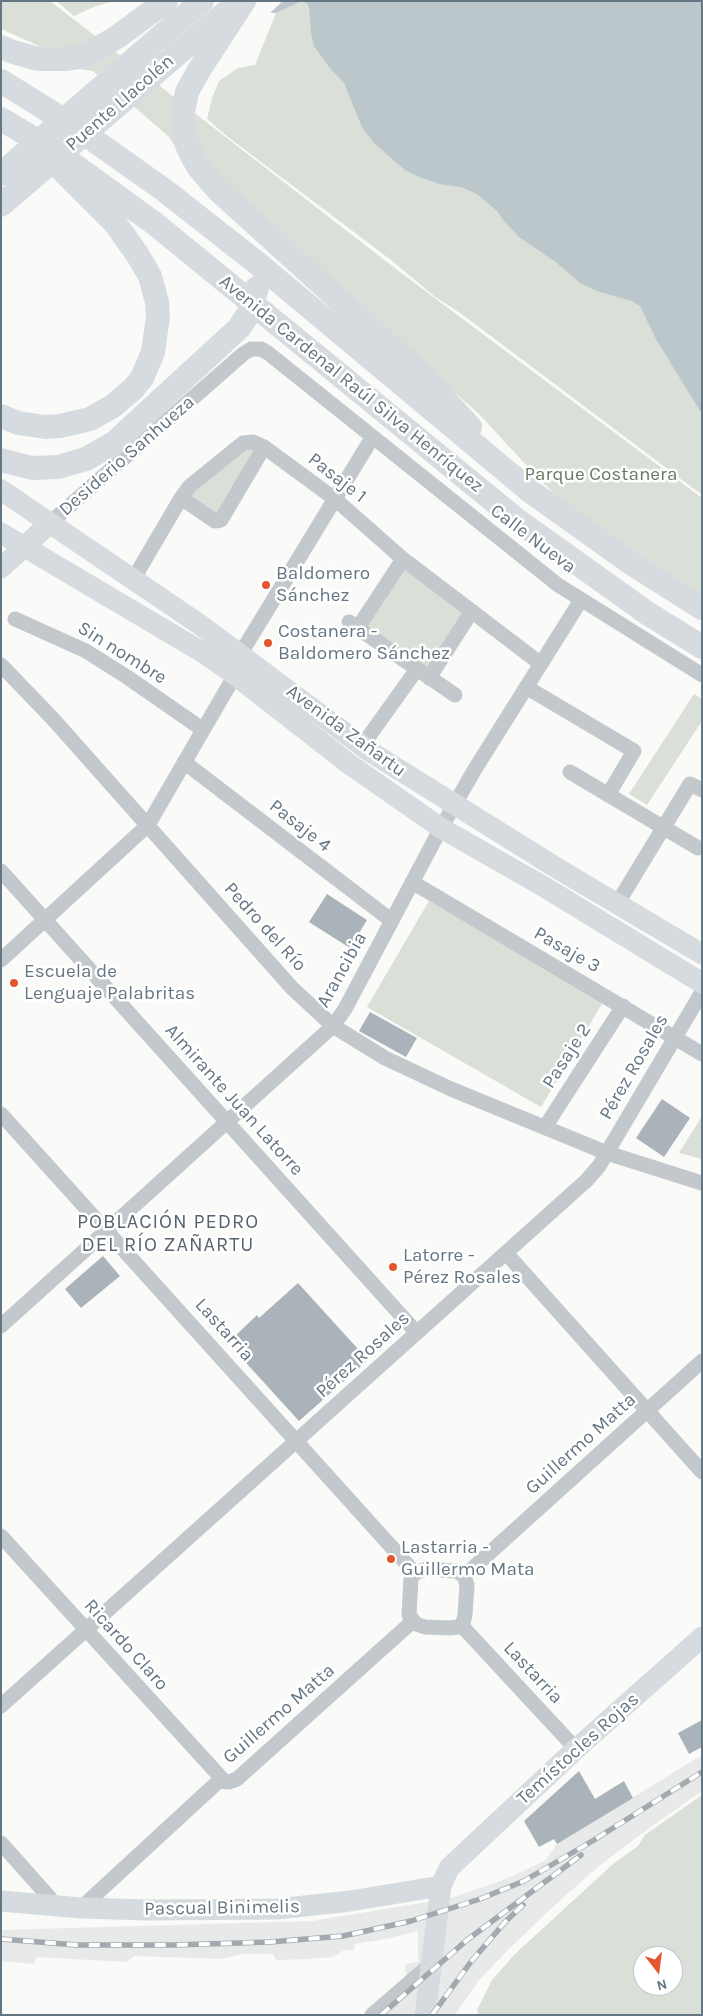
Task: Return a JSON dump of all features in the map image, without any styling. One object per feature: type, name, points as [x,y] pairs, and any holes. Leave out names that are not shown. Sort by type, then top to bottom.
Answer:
[{"type":"main road","points":[[1,47],[38,59],[65,60],[79,57],[117,38],[166,1]]},
{"type":"main road","name":"Puente Llacolén","points":[[1,174],[202,1]]},
{"type":"main road","name":"Puente Llacolén","points":[[1,206],[239,1]]},
{"type":"main road","points":[[244,1],[198,70],[187,92],[183,112],[187,144],[199,168],[207,178],[319,283],[437,390],[513,478]]},
{"type":"main road","name":"Avenida Cardenal Raúl Silva Henríquez","points":[[1,81],[45,107],[164,190],[257,263],[513,478],[574,524],[702,608]]},
{"type":"main road","name":"Avenida Cardenal Raúl Silva Henríquez","points":[[1,119],[31,136],[118,196],[517,520],[647,613],[702,647]]},
{"type":"main road","points":[[1,416],[31,426],[52,427],[76,424],[102,413],[124,398],[142,378],[154,352],[158,328],[157,302],[154,287],[137,254],[109,216],[73,182],[31,136]]},
{"type":"main road","points":[[1,460],[20,466],[44,468],[73,464],[101,452],[127,432],[239,328],[253,304],[258,276],[257,263]]},
{"type":"street","name":"Calle Nueva","points":[[256,349],[268,353],[530,564],[581,600],[702,675]]},
{"type":"street","name":"Desiderio Sanhueza","points":[[1,568],[50,522],[247,351],[256,349]]},
{"type":"street","points":[[241,653],[372,438]]},
{"type":"street","name":"Pasaje 1","points":[[134,578],[190,486],[242,443],[253,442],[264,447],[335,499],[403,559],[541,664]]},
{"type":"street","points":[[181,498],[215,521],[221,520],[264,447]]},
{"type":"street","name":"Avenida Zañartu","points":[[1,490],[134,578],[241,653],[362,746],[454,805],[702,954]]},
{"type":"street","name":"Avenida Zañartu","points":[[1,533],[170,632],[235,674],[349,764],[441,828],[541,885],[702,983]]},
{"type":"street","points":[[403,559],[353,625],[455,695]]},
{"type":"street","name":"Arancibia","points":[[1,1326],[333,1026],[345,1009],[454,805],[581,600]]},
{"type":"street","points":[[362,746],[472,612]]},
{"type":"street","name":"Sin nombre","points":[[15,619],[86,652],[127,677],[202,729]]},
{"type":"street","name":"Pedro del Río","points":[[1,665],[53,719],[292,988],[333,1026],[364,1046],[414,1073],[607,1153],[702,1183]]},
{"type":"street","points":[[1,960],[148,826],[235,674]]},
{"type":"street","points":[[526,687],[634,751],[608,795]]},
{"type":"street","name":"Pasaje 4","points":[[184,762],[392,920]]},
{"type":"street","points":[[570,772],[698,848]]},
{"type":"street","points":[[617,904],[690,784],[702,790]]},
{"type":"street","name":"Almirante Juan Latorre","points":[[1,871],[417,1333]]},
{"type":"street","name":"Pasaje 3","points":[[412,882],[702,1054]]},
{"type":"street","name":"Pérez Rosales","points":[[1,1706],[587,1180],[607,1153],[702,992]]},
{"type":"street","name":"Pasaje 2","points":[[546,1127],[623,1006]]},
{"type":"street","name":"Lastarria","points":[[1,1114],[416,1573]]},
{"type":"street","points":[[506,1254],[702,1472]]},
{"type":"street","name":"Guillermo Matta","points":[[464,1576],[702,1361]]},
{"type":"street","name":"Ricardo Claro","points":[[1,1536],[221,1780]]},
{"type":"street","points":[[426,1569],[456,1571],[464,1576],[467,1585],[466,1615],[461,1625],[454,1628],[425,1627],[413,1621],[408,1610],[409,1582],[416,1573],[426,1569]]},
{"type":"street","name":"Guillermo Matta","points":[[81,1908],[221,1780],[229,1782],[237,1779],[413,1621]]},
{"type":"street","name":"Lastarria","points":[[461,1625],[576,1749]]},
{"type":"street","name":"Temístocles Rojas","points":[[441,1886],[445,1874],[454,1863],[576,1749],[702,1636]]},
{"type":"street","points":[[1,1844],[49,1896],[54,1906]]},
{"type":"street","points":[[425,2015],[441,1886]]},
{"type":"street","name":"Pascual Binimelis","points":[[1,1901],[81,1908],[190,1911],[277,1909],[350,1901],[441,1886]]},
{"type":"street","points":[[372,2015],[431,1964]]},
{"type":"shaded area","points":[[235,1],[702,1],[702,414],[656,339],[640,306],[632,301],[597,291],[580,283],[557,263],[519,237],[497,211],[477,194],[461,187],[439,184],[419,177],[405,170],[374,143],[362,127],[344,83],[329,67],[314,46],[307,3],[300,2],[276,13],[260,13]]},
{"type":"shaded area","points":[[702,1755],[702,1791],[637,1837],[592,1872],[555,1905],[479,1980],[455,2015],[367,2015],[406,1982],[405,1964],[418,1962],[418,1931],[355,1944],[354,1950],[344,1950],[333,1957],[310,1959],[276,1960],[273,1954],[243,1954],[220,1959],[134,1956],[127,1962],[36,1957],[34,1964],[1,1961],[1,1930],[312,1921],[451,1898],[506,1879],[546,1860],[557,1844]]},
{"type":"green space","name":"Parque Costanera","points":[[1,1],[50,1],[400,272],[702,498],[702,594],[610,535],[558,497],[478,413],[369,318],[187,166],[169,137],[93,71],[57,66],[37,45],[1,29]]},
{"type":"green space","points":[[56,1],[114,1],[96,6],[74,16]]},
{"type":"green space","points":[[329,1],[702,1],[702,495],[463,315],[434,296],[391,260],[228,137],[207,119],[212,98],[219,81],[238,68],[255,65],[276,13],[300,2],[307,3],[311,17]]},
{"type":"green space","points":[[264,447],[221,520],[181,498],[232,450]]},
{"type":"green space","points":[[403,559],[472,611],[429,678],[357,629]]},
{"type":"green space","points":[[694,694],[702,699],[702,721],[647,805],[629,794]]},
{"type":"green space","points":[[429,901],[603,1002],[541,1107],[367,1007]]},
{"type":"green space","points":[[702,1116],[702,1159],[679,1153]]},
{"type":"green space","points":[[702,1795],[702,2015],[479,2015],[477,2010],[492,1980],[515,1954],[613,1864],[638,1846],[645,1835]]},
{"type":"pier","points":[[233,1],[283,1],[267,16],[246,11]]},
{"type":"building","points":[[327,894],[367,920],[350,948],[309,922]]},
{"type":"building","points":[[370,1012],[417,1038],[406,1057],[359,1031]]},
{"type":"building","points":[[662,1099],[690,1118],[664,1157],[636,1138]]},
{"type":"building","points":[[103,1256],[120,1276],[81,1308],[65,1289]]},
{"type":"building","points":[[298,1283],[368,1360],[299,1421],[238,1354],[244,1350],[233,1338],[257,1315],[259,1318]]},
{"type":"building","points":[[702,1720],[702,1747],[689,1754],[678,1733]]},
{"type":"building","points":[[579,1771],[595,1799],[624,1781],[633,1798],[557,1844],[554,1839],[539,1847],[524,1821]]},
{"type":"railway","points":[[1,1939],[77,1945],[174,1945],[270,1942],[343,1936],[411,1921],[480,1899],[524,1881],[594,1840],[702,1772]]},
{"type":"railway","points":[[381,2015],[467,1940],[581,1855]]},
{"type":"railway","points":[[432,2015],[470,1963],[505,1922],[523,1905]]},
{"type":"place","name":"Baldomero Sánchez","points":[[266,585]]},
{"type":"place","name":"Costanera - Baldomero Sánchez","points":[[268,643]]},
{"type":"place","name":"Escuela de Lenguaje Palabritas","points":[[14,983]]},
{"type":"place","name":"Latorre - Pérez Rosales","points":[[393,1267]]},
{"type":"place","name":"Lastarria - Guillermo Mata","points":[[391,1559]]},
{"type":"district","name":"POBLACIÓN PEDRO DEL RÍO ZAÑARTU","points":[[168,1234]]}]
